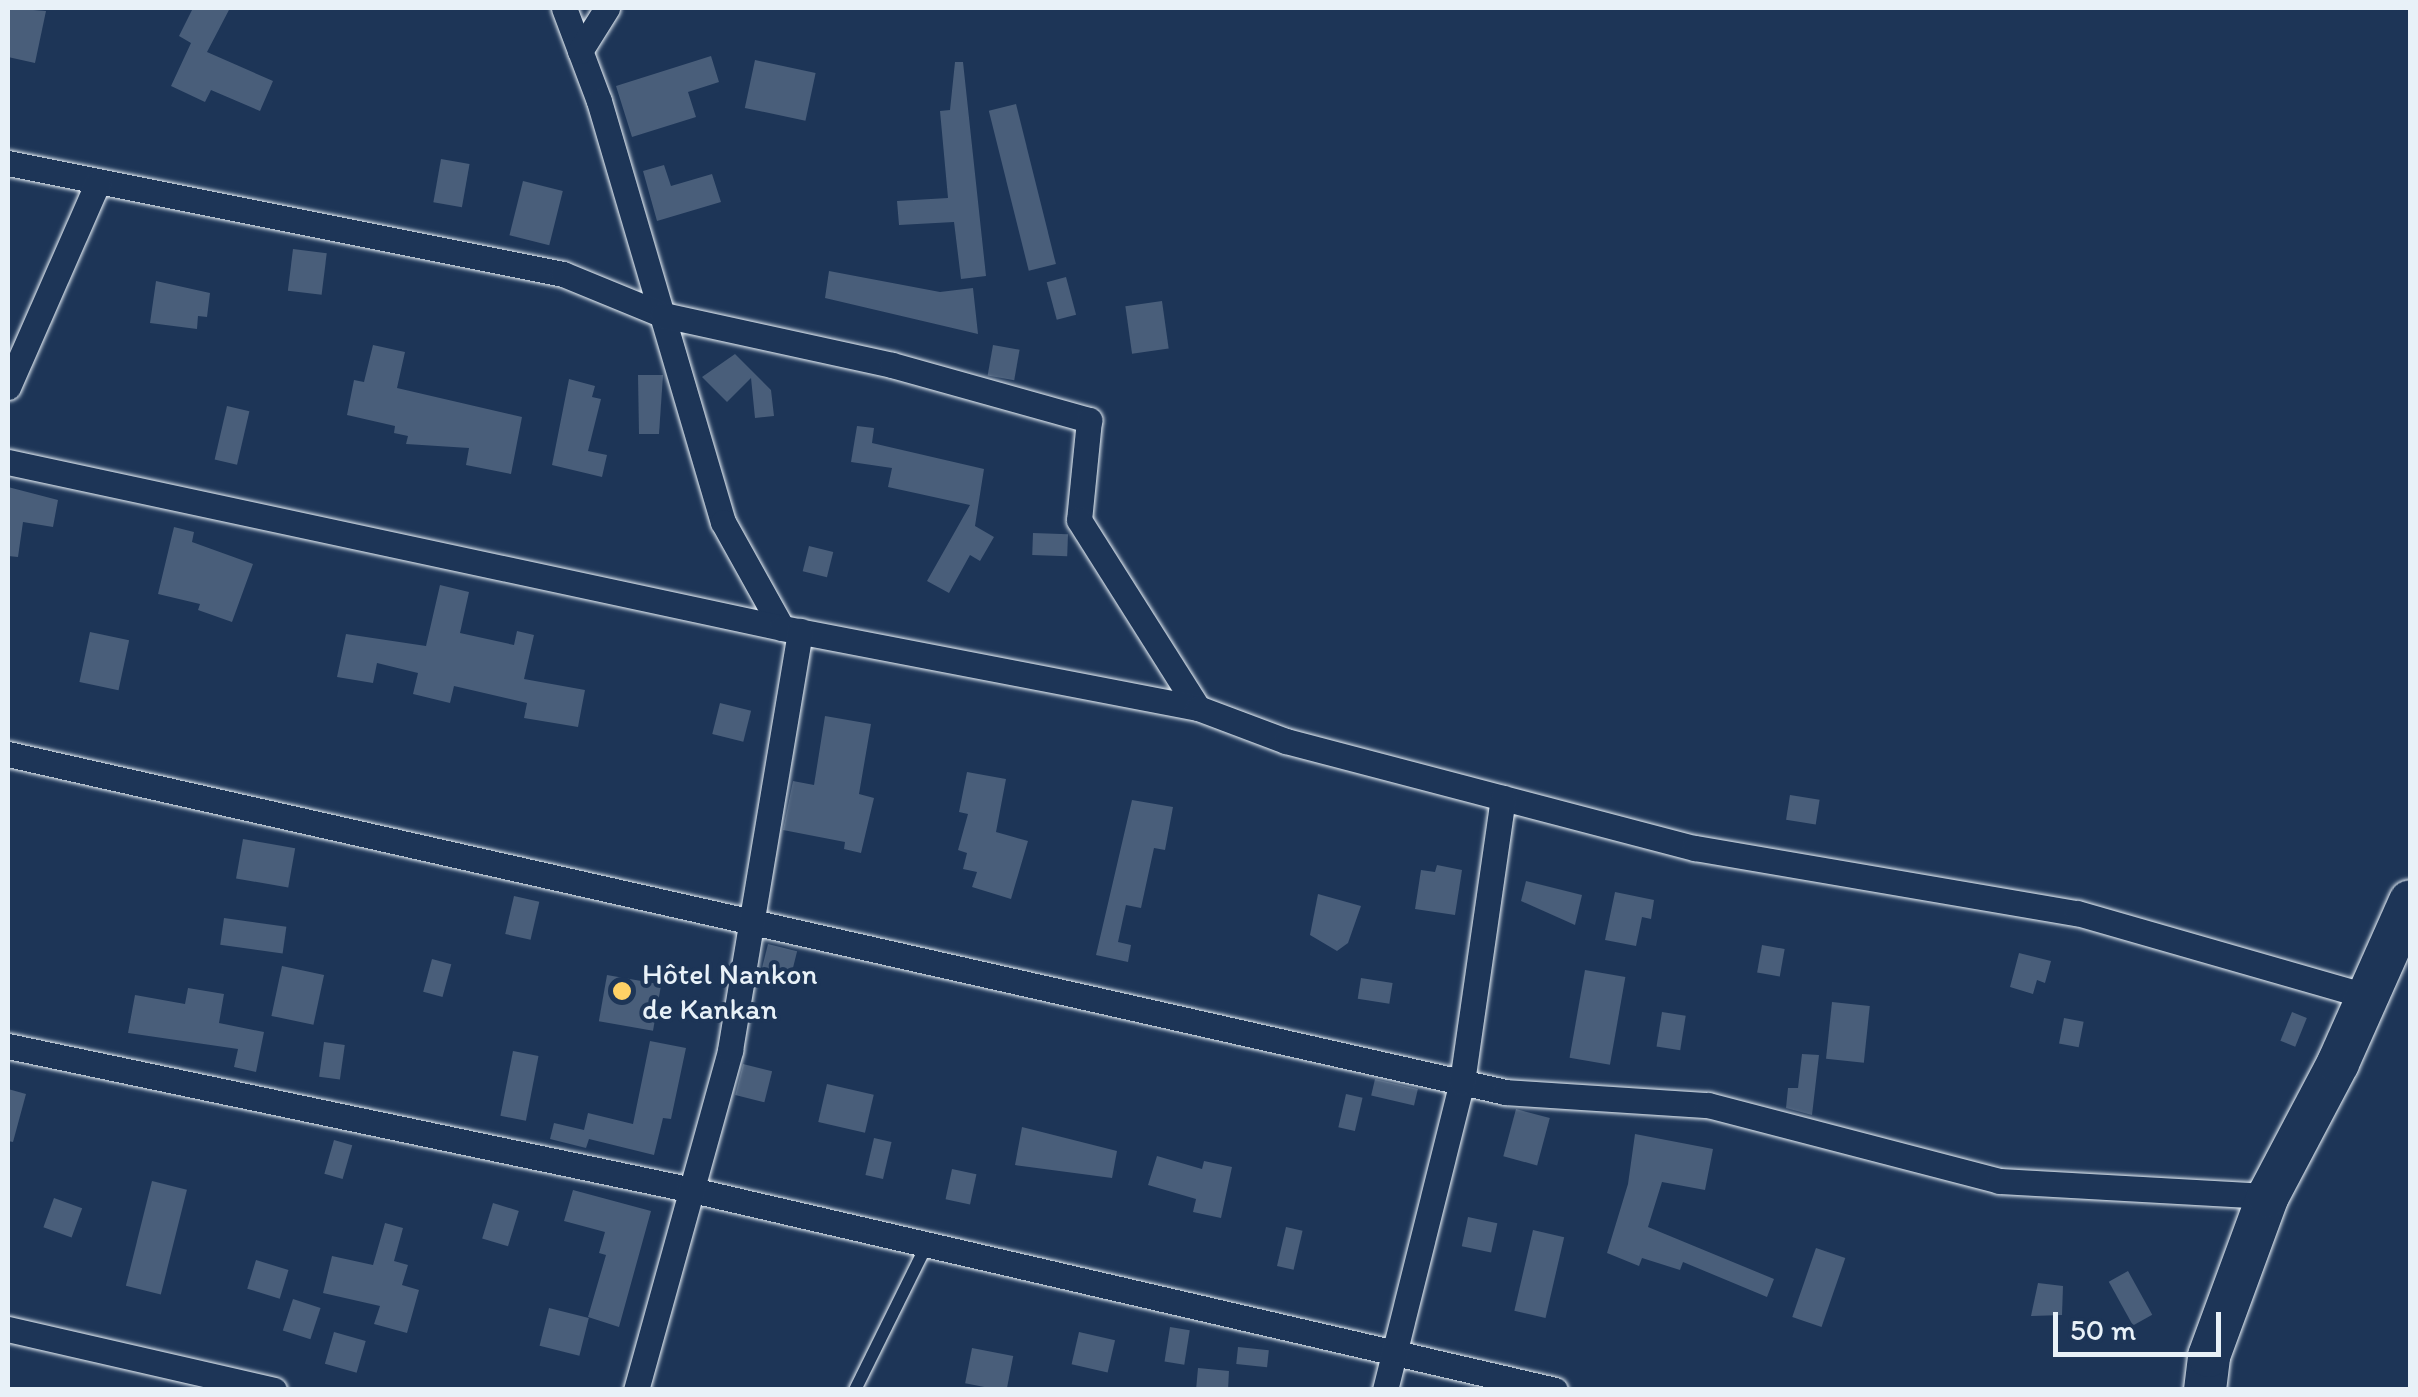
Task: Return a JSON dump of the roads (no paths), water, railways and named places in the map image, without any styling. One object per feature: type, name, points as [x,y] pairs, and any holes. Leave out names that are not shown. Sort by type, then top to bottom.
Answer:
[{"type":"highway","points":[[2205,1390],[2209,1356],[2268,1196],[2370,997],[2410,901]]},
{"type":"street","points":[[564,8],[663,314],[723,522],[791,630],[730,1050],[688,1189],[636,1390]]},
{"type":"street","points":[[580,51],[608,8]]},
{"type":"street","points":[[8,163],[563,274],[663,314],[892,364],[1090,420],[1080,520],[1198,708]]},
{"type":"street","points":[[8,387],[98,182]]},
{"type":"street","points":[[8,462],[791,630],[1198,708],[1286,741],[1695,848],[2077,913],[2370,997]]},
{"type":"street","points":[[8,754],[1505,1092],[1708,1105],[1999,1181],[2268,1196]]},
{"type":"street","points":[[1385,1390],[1462,1082],[1503,798]]},
{"type":"street","points":[[8,1046],[688,1189],[1554,1390]]},
{"type":"street","points":[[8,1329],[274,1390]]},
{"type":"lane","points":[[855,1390],[927,1244]]},
{"type":"place","name":"Hôtel Nankon de Kankan","points":[[622,991]]}]
